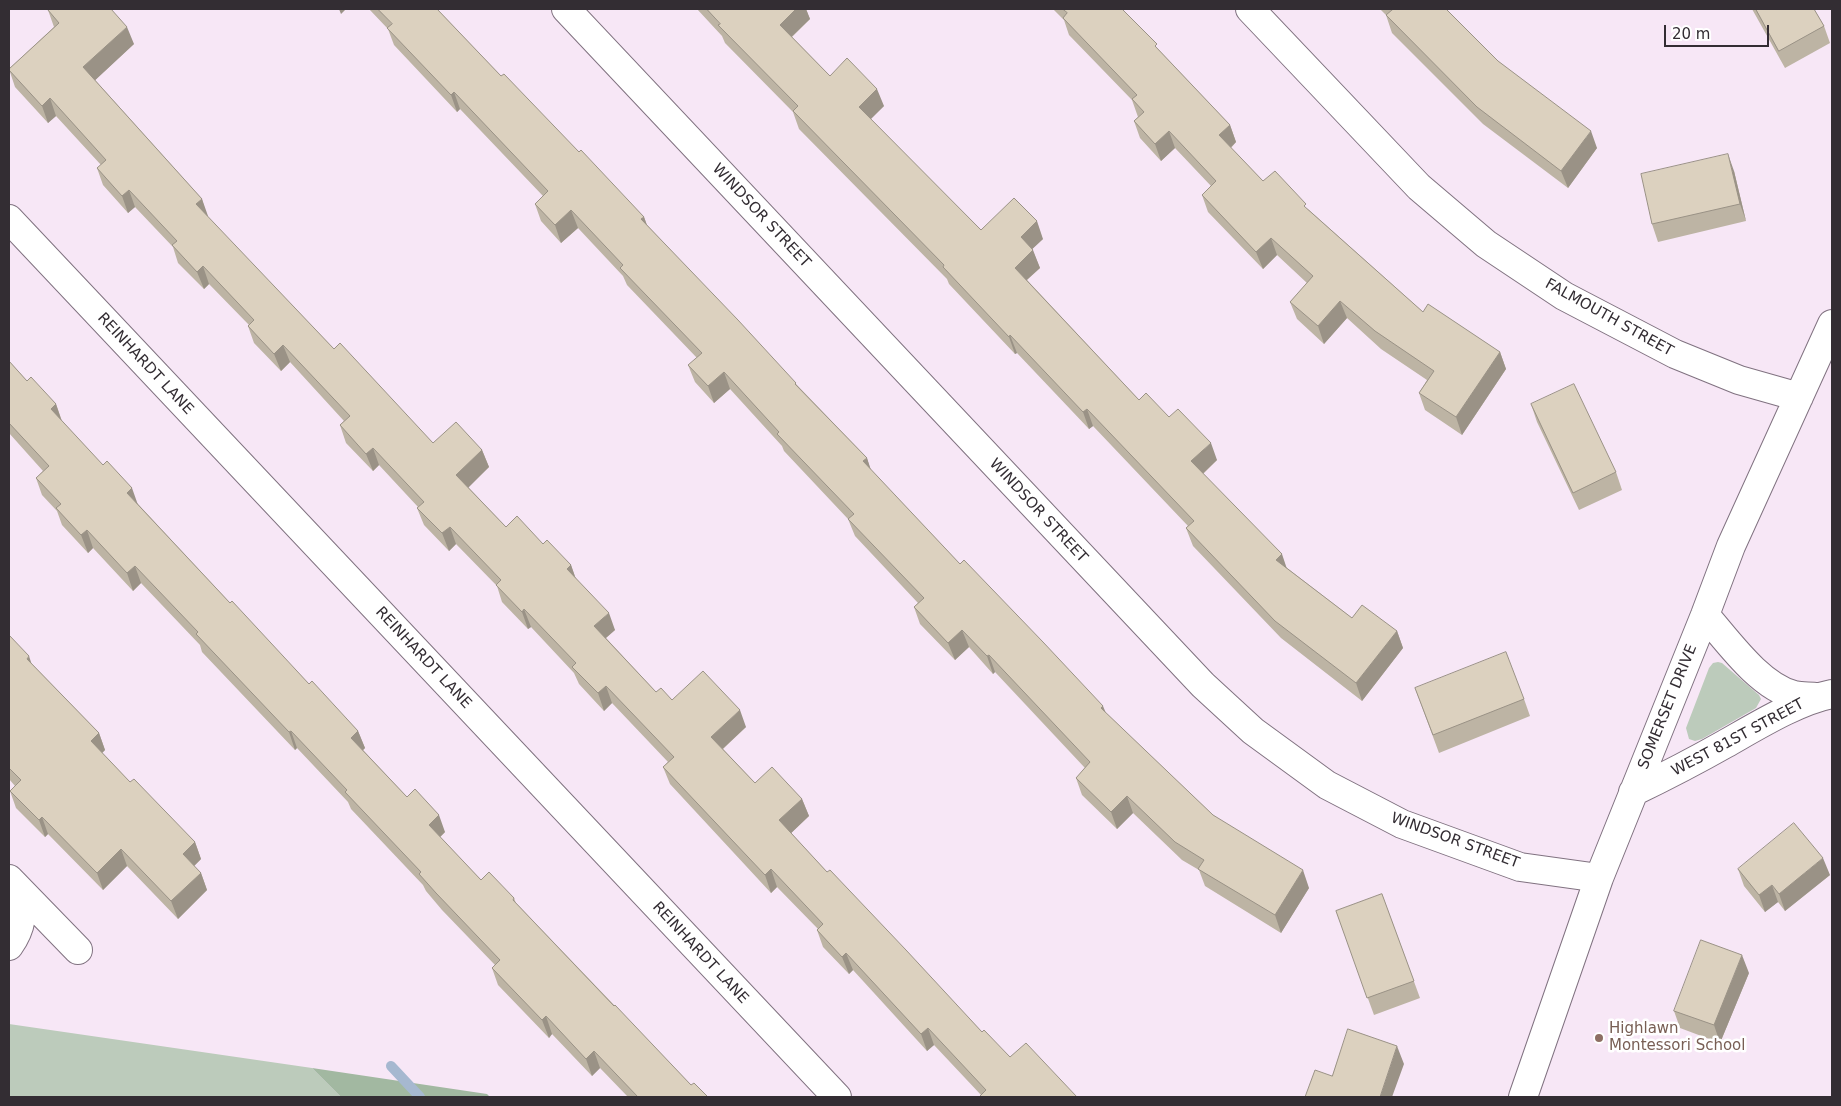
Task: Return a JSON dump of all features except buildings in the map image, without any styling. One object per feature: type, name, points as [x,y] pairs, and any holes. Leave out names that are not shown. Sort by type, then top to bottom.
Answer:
[{"type":"street","name":"WINDSOR STREET","points":[[566,9],[1203,685],[1252,731],[1328,785],[1402,824],[1520,867],[1599,878]]},
{"type":"street","name":"FALMOUTH STREET","points":[[1250,9],[1419,187],[1486,244],[1564,296],[1675,354],[1739,380],[1799,397]]},
{"type":"street","name":"REINHARDT LANE","points":[[9,219],[836,1097]]},
{"type":"street","name":"SOMERSET DRIVE","points":[[1523,1097],[1599,878],[1731,546],[1832,324]]},
{"type":"street","name":"WEST 81ST STREET","points":[[1705,615],[1750,666],[1774,686],[1794,695],[1825,696]]},
{"type":"street","name":"WEST 81ST STREET","points":[[1633,792],[1759,725],[1825,696]]},
{"type":"street","points":[[9,946],[18,933],[22,913],[15,885]]},
{"type":"street","points":[[15,885],[78,950]]},
{"type":"green space","points":[[1713,663],[1722,663],[1759,695],[1761,699],[1756,708],[1702,739],[1695,741],[1689,739],[1686,728],[1709,668]]},
{"type":"green space","points":[[9,1024],[312,1068],[341,1097],[9,1097]]},
{"type":"green space","points":[[312,1068],[487,1094],[490,1097],[341,1097]]},
{"type":"waterway","points":[[391,1066],[420,1097]]},
{"type":"place","name":"Highlawn Montessori School","points":[[1599,1038]]}]
